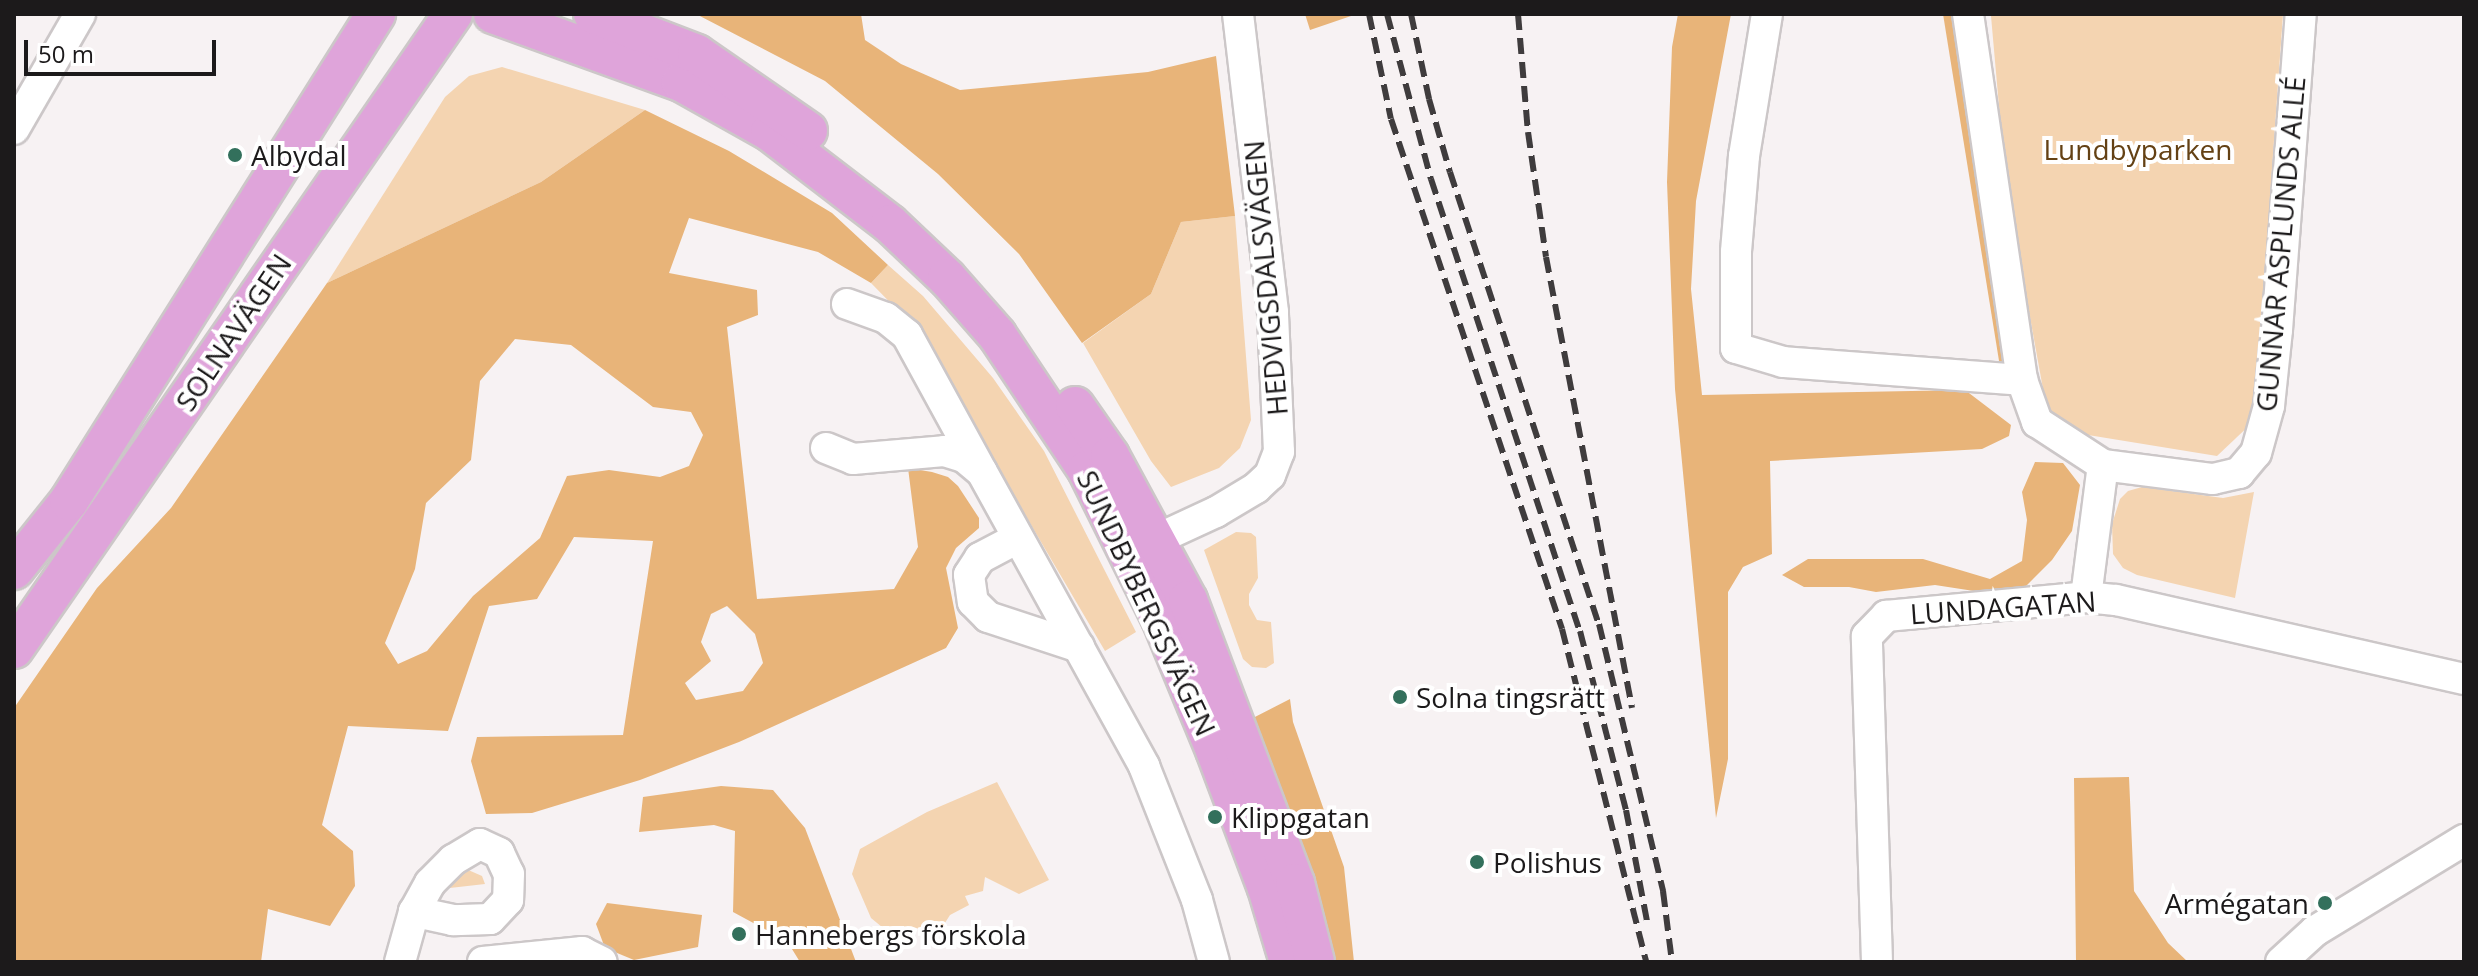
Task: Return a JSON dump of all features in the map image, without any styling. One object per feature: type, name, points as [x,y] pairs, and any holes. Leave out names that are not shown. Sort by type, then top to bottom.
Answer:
[{"type":"main road","name":"SOLNAVÄGEN","points":[[14,570],[69,501],[376,14]]},
{"type":"main road","name":"SOLNAVÄGEN","points":[[14,649],[453,14]]},
{"type":"main road","name":"SUNDBYBERGSVÄGEN","points":[[493,14],[681,82],[770,132],[890,224],[947,278],[997,335],[1087,470],[1142,546],[1188,600],[1295,883],[1315,962]]},
{"type":"main road","name":"SUNDBYBERGSVÄGEN","points":[[593,14],[697,54],[780,109],[903,207],[961,260],[1017,322],[1110,456],[1142,546],[1161,619],[1267,888],[1289,962]]},
{"type":"street","points":[[14,129],[80,14]]},
{"type":"street","name":"HEDVIGSDALSVÄGEN","points":[[1142,546],[1216,512],[1256,488],[1270,475],[1279,452],[1273,312],[1238,14]]},
{"type":"street","points":[[1767,14],[1744,156],[1736,252],[1736,348],[1783,362],[2022,380]]},
{"type":"street","name":"GUNNAR ASPLUNDS ALLÉ","points":[[1968,14],[2022,380],[2037,422],[2103,465],[2213,479],[2239,473],[2256,453],[2269,406],[2301,14]]},
{"type":"street","points":[[847,304],[886,318],[907,335],[1016,539],[1144,766],[1197,900],[1214,962]]},
{"type":"street","points":[[826,448],[853,459],[944,451],[964,457],[982,472]]},
{"type":"street","points":[[2086,597],[2103,465]]},
{"type":"street","points":[[1016,539],[980,558],[969,575],[973,602],[988,617],[1079,647]]},
{"type":"street","name":"LUNDAGATAN","points":[[1877,962],[1867,636],[1886,616],[2086,597],[2116,600],[2464,679]]},
{"type":"street","points":[[2281,962],[2315,931],[2464,840]]},
{"type":"street","points":[[400,962],[414,912]]},
{"type":"street","points":[[483,962],[582,952],[602,962]]},
{"type":"green space","name":"Lundbyparken","points":[[2283,14],[2254,421],[2217,456],[2088,435],[2047,411],[2006,185],[1991,16]]},
{"type":"green space","points":[[502,67],[645,110],[541,182],[327,283],[445,97],[469,76]]},
{"type":"green space","points":[[1235,216],[1251,420],[1240,448],[1219,468],[1171,487],[1151,461],[1083,343],[1151,294],[1181,222]]},
{"type":"green space","points":[[888,265],[923,296],[993,378],[1044,451],[1136,632],[1105,651],[916,329],[871,283]]},
{"type":"green space","points":[[2142,487],[2223,498],[2254,492],[2235,598],[2137,575],[2123,568],[2113,554],[2112,524],[2120,499],[2128,491]]},
{"type":"green space","points":[[1236,532],[1251,533],[1256,537],[1258,578],[1249,594],[1249,605],[1257,620],[1271,622],[1274,663],[1266,668],[1252,667],[1243,659],[1204,550]]},
{"type":"green space","points":[[997,782],[1049,880],[1019,894],[985,877],[983,891],[965,896],[969,905],[950,915],[943,926],[888,932],[871,918],[852,874],[860,849],[927,812]]},
{"type":"green space","points":[[466,869],[482,876],[485,884],[441,889]]},
{"type":"shaded area","points":[[696,14],[861,14],[865,40],[901,64],[960,90],[1148,72],[1216,56],[1235,216],[1181,222],[1151,294],[1082,343],[1019,254],[938,174],[825,81]]},
{"type":"shaded area","points":[[1305,14],[1354,14],[1354,15],[1310,30]]},
{"type":"shaded area","points":[[1678,14],[1731,14],[1696,201],[1691,289],[1702,395],[1965,390],[2011,425],[2009,436],[1982,449],[1770,461],[1772,554],[1743,567],[1728,592],[1728,759],[1716,818],[1675,389],[1667,182],[1672,47]]},
{"type":"shaded area","points":[[1943,14],[1958,14],[2013,364],[2000,367]]},
{"type":"shaded area","points":[[645,110],[729,151],[832,213],[888,265],[871,283],[818,252],[689,218],[669,273],[757,290],[758,315],[727,327],[757,599],[894,589],[918,547],[908,468],[932,472],[948,477],[958,486],[979,518],[979,528],[956,548],[946,568],[958,628],[946,648],[739,742],[640,780],[532,813],[486,814],[471,761],[477,737],[623,735],[653,541],[574,537],[537,599],[489,606],[448,731],[348,726],[322,825],[353,851],[355,886],[330,926],[268,909],[261,962],[14,962],[14,708],[97,588],[171,508],[327,283],[541,182]],"holes":[[[515,339],[571,345],[653,407],[691,412],[703,435],[689,466],[660,477],[609,470],[567,476],[540,538],[473,596],[427,651],[398,664],[385,643],[415,569],[426,503],[471,460],[480,381]],[[727,606],[755,634],[763,663],[743,691],[696,700],[685,683],[711,661],[701,642],[711,614]]]},
{"type":"shaded area","points":[[2035,462],[2063,463],[2080,485],[2072,531],[2052,560],[2025,587],[1974,591],[1935,585],[1876,592],[1849,587],[1804,587],[1782,575],[1808,559],[1923,559],[1990,579],[2022,561],[2027,520],[2022,492]]},
{"type":"shaded area","points":[[1290,699],[1293,722],[1344,867],[1354,962],[1332,962],[1316,887],[1249,720]]},
{"type":"shaded area","points":[[2129,777],[2134,891],[2168,943],[2188,962],[2076,962],[2074,778]]},
{"type":"shaded area","points":[[721,786],[773,790],[805,828],[856,962],[800,962],[787,941],[733,912],[735,831],[714,825],[639,832],[643,797]]},
{"type":"shaded area","points":[[607,903],[702,915],[698,947],[634,960],[605,948],[596,924]]},
{"type":"railway","points":[[1369,14],[1391,119],[1562,629],[1646,962]]},
{"type":"railway","points":[[1387,14],[1431,179],[1580,631],[1626,810],[1648,926]]},
{"type":"railway","points":[[1411,14],[1429,99],[1450,172],[1599,624],[1663,891],[1672,962]]},
{"type":"railway","points":[[1518,14],[1528,132],[1546,257],[1632,708]]},
{"type":"place","name":"Albydal","points":[[235,155]]},
{"type":"place","name":"Solna tingsrätt","points":[[1400,697]]},
{"type":"place","name":"Klippgatan","points":[[1215,817]]},
{"type":"place","name":"Polishus","points":[[1477,862]]},
{"type":"place","name":"Armégatan","points":[[2325,903]]},
{"type":"place","name":"Hannebergs förskola","points":[[739,934]]}]
